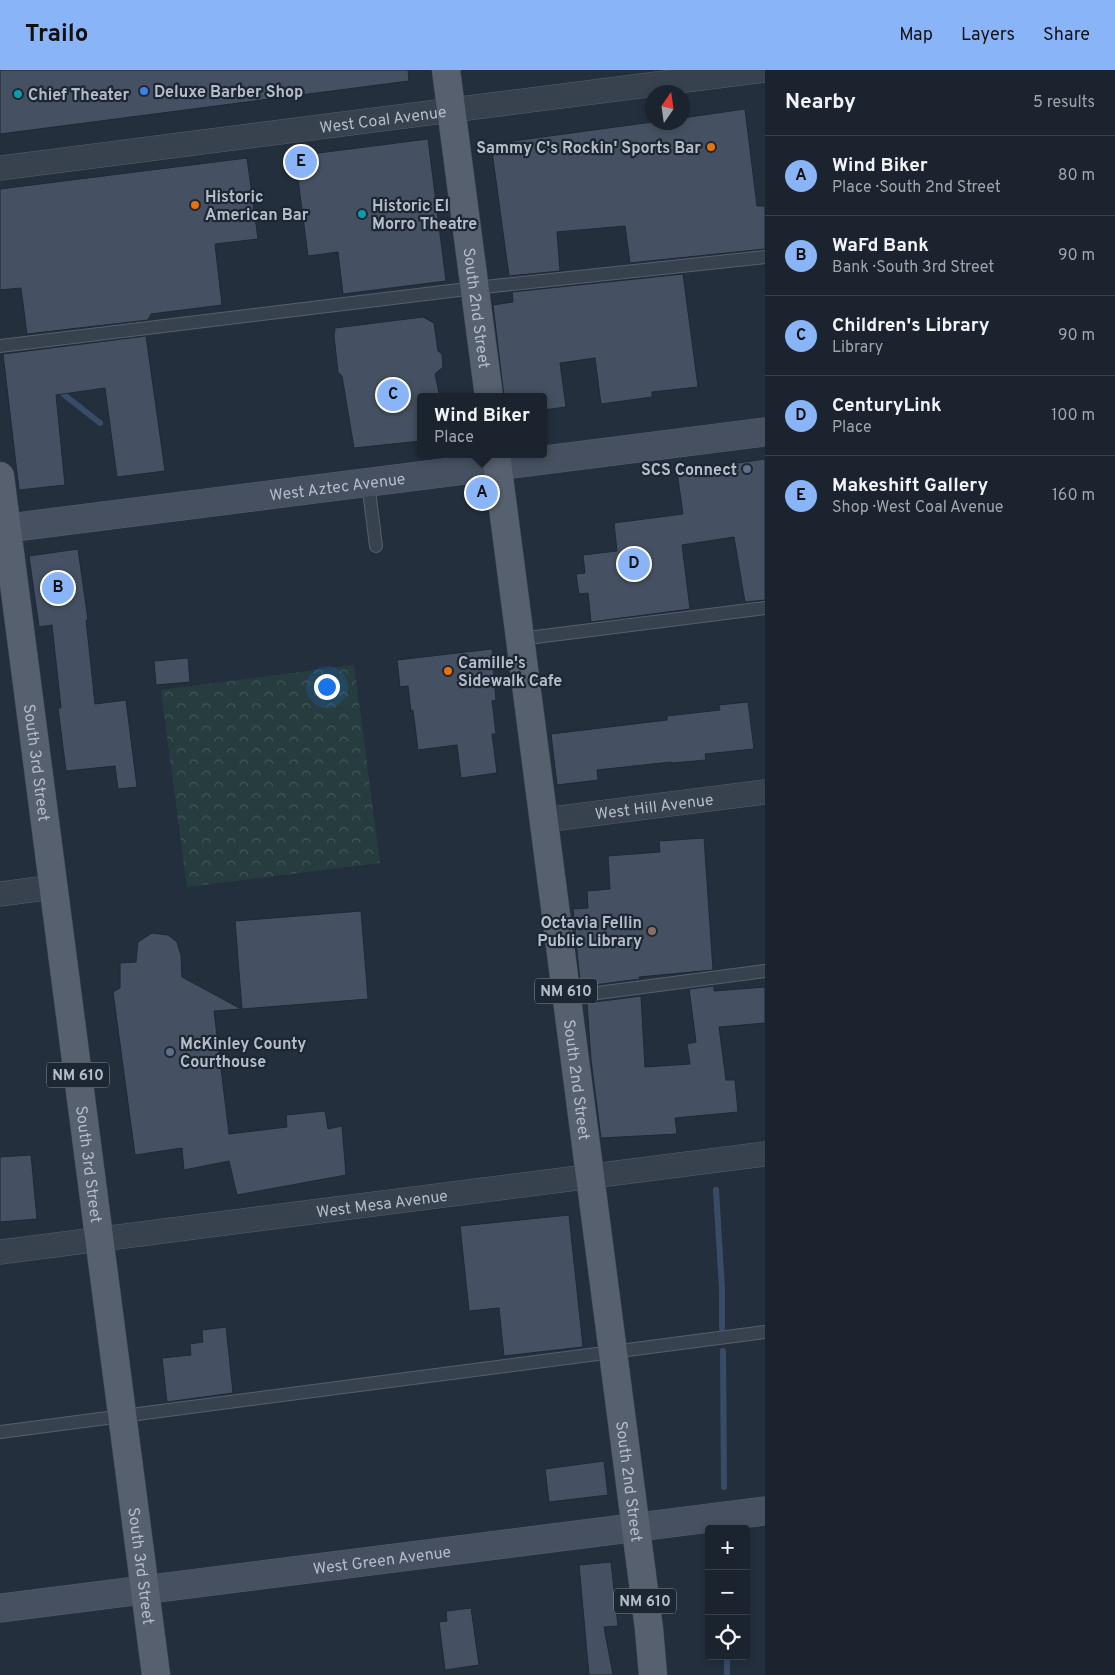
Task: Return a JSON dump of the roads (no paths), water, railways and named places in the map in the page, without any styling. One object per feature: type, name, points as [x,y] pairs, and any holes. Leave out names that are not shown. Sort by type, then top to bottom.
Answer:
[{"type":"main road","name":"South 2nd Street","points":[[446,70],[488,393]]},
{"type":"main road","name":"South 2nd Street","points":[[497,460],[636,1527],[653,1675]]},
{"type":"main road","name":"South 3rd Street","points":[[0,476],[3,528],[53,887],[156,1675]]},
{"type":"street","name":"West Coal Avenue","points":[[0,168],[765,70]]},
{"type":"street","name":"West Aztec Avenue","points":[[547,455],[765,432]]},
{"type":"street","name":"West Aztec Avenue","points":[[3,528],[368,482],[516,458]]},
{"type":"street","name":"West Hill Avenue","points":[[544,820],[765,792]]},
{"type":"street","points":[[0,894],[53,887]]},
{"type":"street","name":"West Mesa Avenue","points":[[0,1252],[765,1154]]},
{"type":"street","name":"West Green Avenue","points":[[0,1608],[765,1511]]},
{"type":"lane","points":[[0,346],[475,288],[765,257]]},
{"type":"lane","points":[[368,482],[376,546]]},
{"type":"lane","points":[[520,639],[765,608]]},
{"type":"lane","points":[[567,997],[765,971]]},
{"type":"lane","points":[[0,1432],[765,1332]]},
{"type":"waterway","points":[[58,390],[100,423]]},
{"type":"waterway","points":[[716,1190],[722,1289],[722,1328]]},
{"type":"waterway","points":[[723,1351],[724,1487]]},
{"type":"waterway","points":[[727,1660],[727,1675]]},
{"type":"place","name":"Deluxe Barber Shop","points":[[144,91]]},
{"type":"place","name":"Chief Theater","points":[[18,94]]},
{"type":"place","name":"Sammy C's Rockin' Sports Bar","points":[[711,147]]},
{"type":"place","name":"Makeshift Gallery","points":[[301,162]]},
{"type":"place","name":"Historic American Bar","points":[[195,205]]},
{"type":"place","name":"Historic El Morro Theatre","points":[[362,214]]},
{"type":"place","name":"Children's Library","points":[[393,395]]},
{"type":"place","name":"SCS Connect","points":[[747,469]]},
{"type":"place","name":"Wind Biker","points":[[482,493]]},
{"type":"place","name":"CenturyLink","points":[[634,564]]},
{"type":"place","name":"WaFd Bank","points":[[58,588]]},
{"type":"place","name":"Camille's Sidewalk Cafe","points":[[448,671]]},
{"type":"place","name":"Octavia Fellin Public Library","points":[[652,931]]},
{"type":"place","name":"McKinley County Courthouse","points":[[170,1052]]}]
